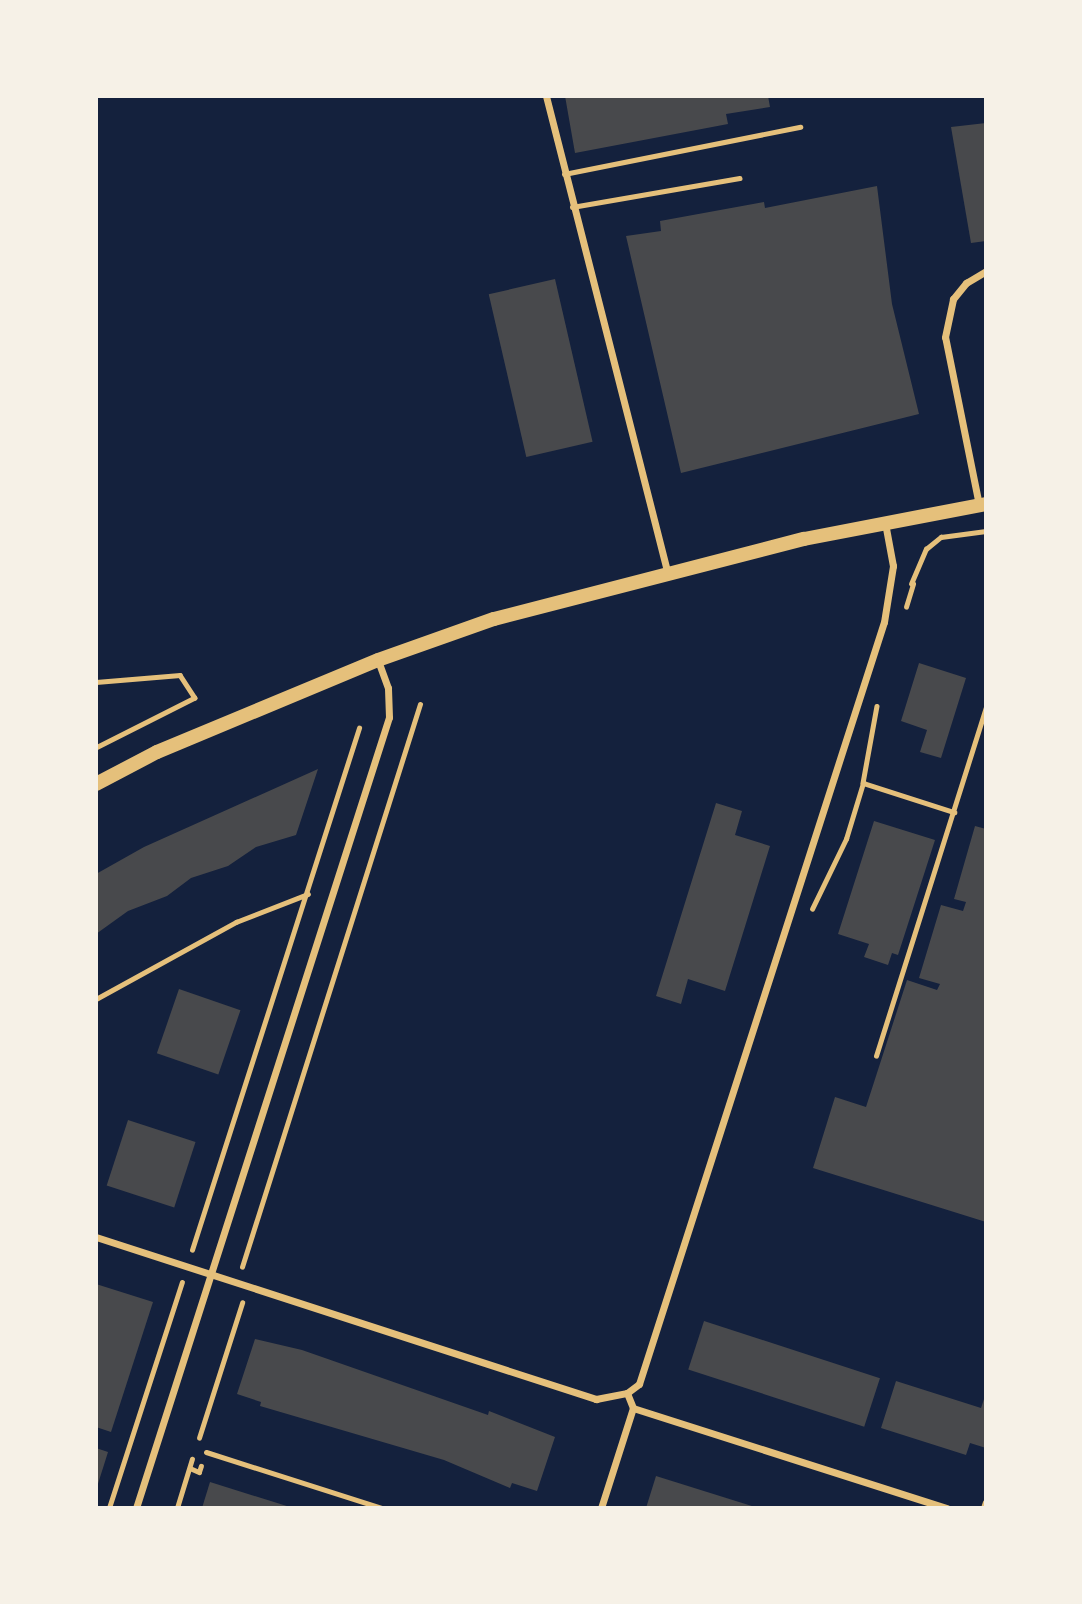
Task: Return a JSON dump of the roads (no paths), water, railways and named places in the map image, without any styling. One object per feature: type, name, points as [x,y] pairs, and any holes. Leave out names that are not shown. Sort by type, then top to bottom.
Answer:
[{"type":"main road","points":[[96,784],[157,752],[378,660],[494,619],[667,572],[884,522],[982,505]]},
{"type":"street","points":[[546,96],[572,207],[667,572]]},
{"type":"street","points":[[982,505],[945,337],[953,299],[966,283],[986,271]]},
{"type":"street","points":[[96,1237],[596,1399],[626,1393],[639,1384],[893,586],[891,539],[884,522]]},
{"type":"street","points":[[136,1508],[389,717],[388,688],[378,660]]},
{"type":"street","points":[[601,1508],[633,1408],[626,1393]]},
{"type":"street","points":[[633,1408],[947,1508]]},
{"type":"street","points":[[984,1508],[986,1502]]},
{"type":"lane","points":[[564,174],[800,127]]},
{"type":"lane","points":[[572,207],[740,178]]},
{"type":"lane","points":[[206,1452],[381,1508]]}]
